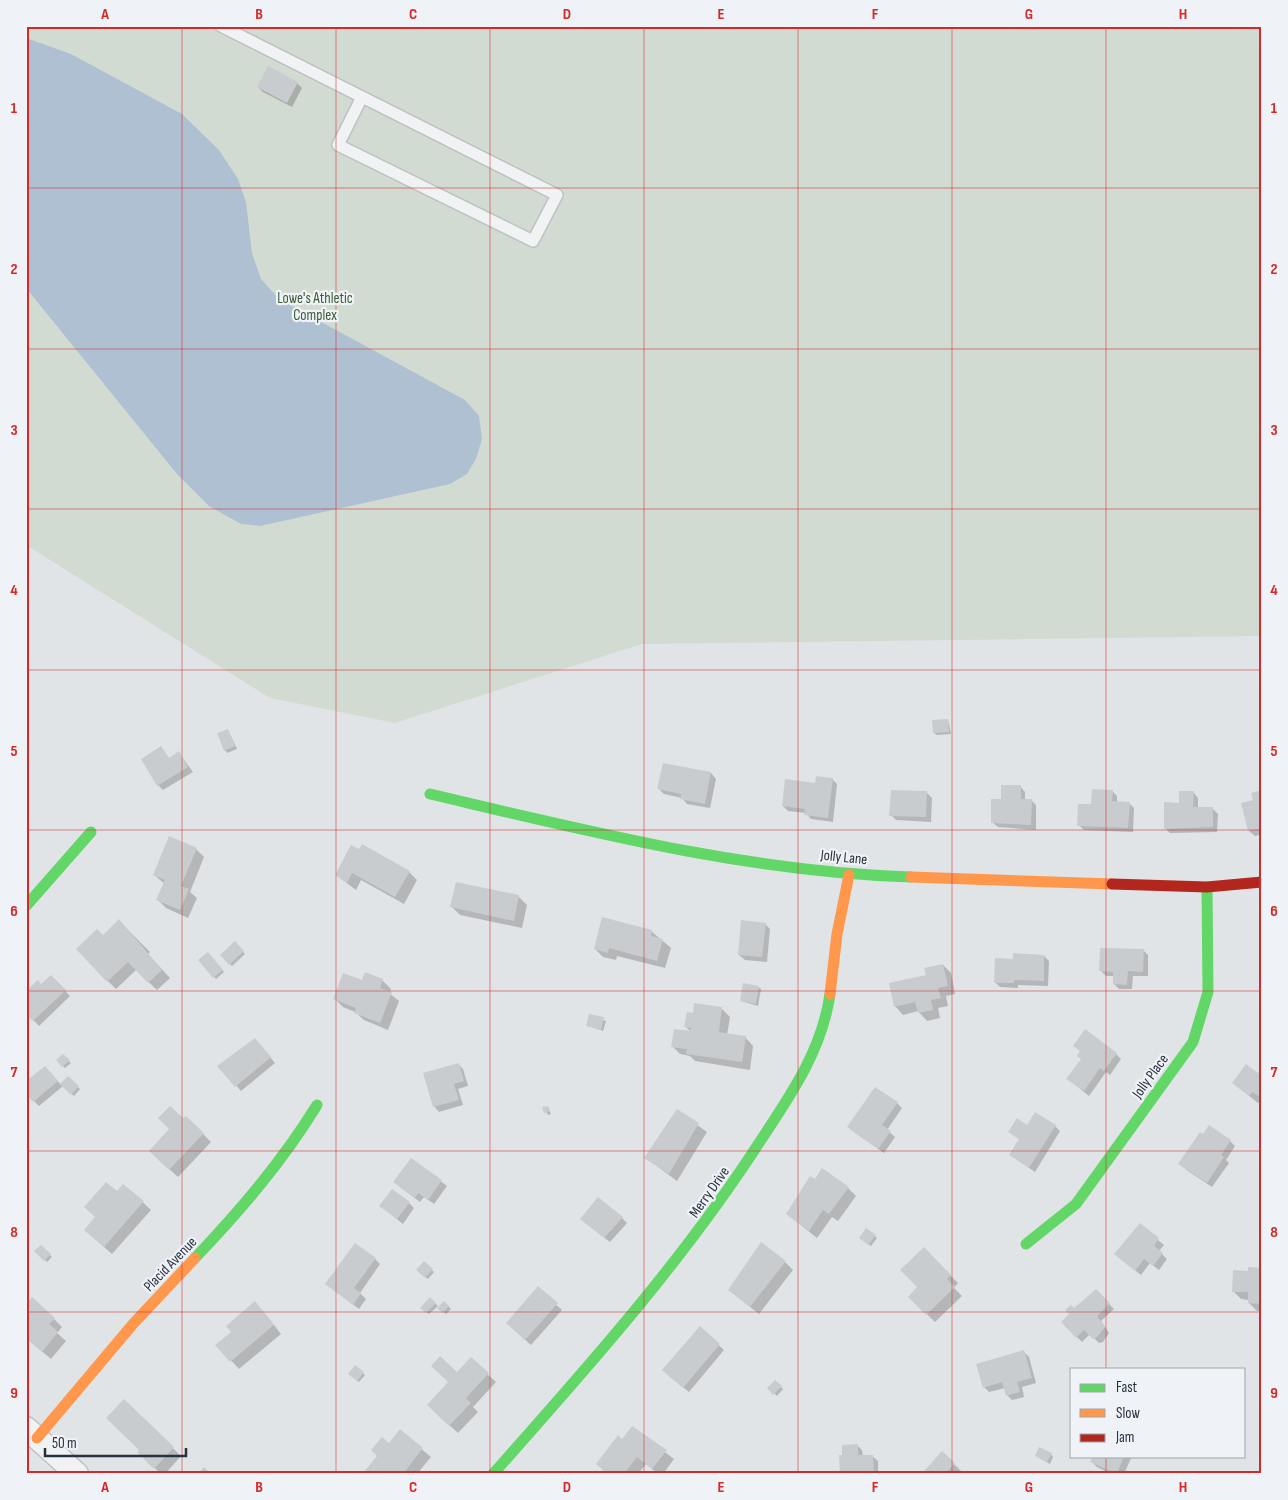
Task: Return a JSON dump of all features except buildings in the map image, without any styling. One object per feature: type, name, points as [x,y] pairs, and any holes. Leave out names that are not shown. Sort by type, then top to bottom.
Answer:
[{"type":"street","name":"Jolly Lane","points":[[430,794],[633,842],[849,875],[1207,886],[1262,882]]},
{"type":"street","points":[[26,906],[91,832]]},
{"type":"street","name":"Merry Drive","points":[[493,1474],[643,1303],[699,1232],[741,1172],[808,1065],[820,1037],[828,1008],[837,933],[849,875]]},
{"type":"street","name":"Jolly Place","points":[[1026,1244],[1076,1204],[1193,1042],[1208,992],[1207,886]]},
{"type":"street","name":"Placid Avenue","points":[[31,1433],[232,1221],[266,1182],[292,1147],[317,1105]]},
{"type":"street","points":[[31,1433],[77,1474]]},
{"type":"lane","points":[[221,26],[362,97],[557,196],[533,241],[338,145],[362,97]]},
{"type":"green space","name":"Lowe's Athletic Complex","points":[[26,26],[1262,26],[1262,636],[642,644],[395,723],[270,698],[26,545]]},
{"type":"water","points":[[26,38],[71,54],[182,114],[219,150],[238,179],[246,202],[252,253],[261,279],[279,299],[465,400],[479,416],[482,439],[476,459],[467,474],[450,484],[260,526],[241,524],[209,506],[177,474],[26,288]]},
{"type":"traffic: fast","points":[[430,794],[669,848],[789,867],[850,874],[911,877]]},
{"type":"traffic: fast","points":[[26,906],[91,832]]},
{"type":"traffic: fast","points":[[1026,1244],[1076,1204],[1193,1042],[1208,992],[1207,887]]},
{"type":"traffic: fast","points":[[493,1474],[666,1272],[729,1187],[782,1108],[803,1072],[820,1035],[830,994]]},
{"type":"traffic: fast","points":[[195,1258],[260,1185],[290,1146],[317,1105]]},
{"type":"traffic: slow","points":[[830,994],[837,934],[849,875]]},
{"type":"traffic: slow","points":[[911,877],[1112,884]]},
{"type":"traffic: slow","points":[[37,1438],[133,1324],[195,1258]]},
{"type":"traffic: jam","points":[[1112,884],[1207,887],[1262,882]]}]
